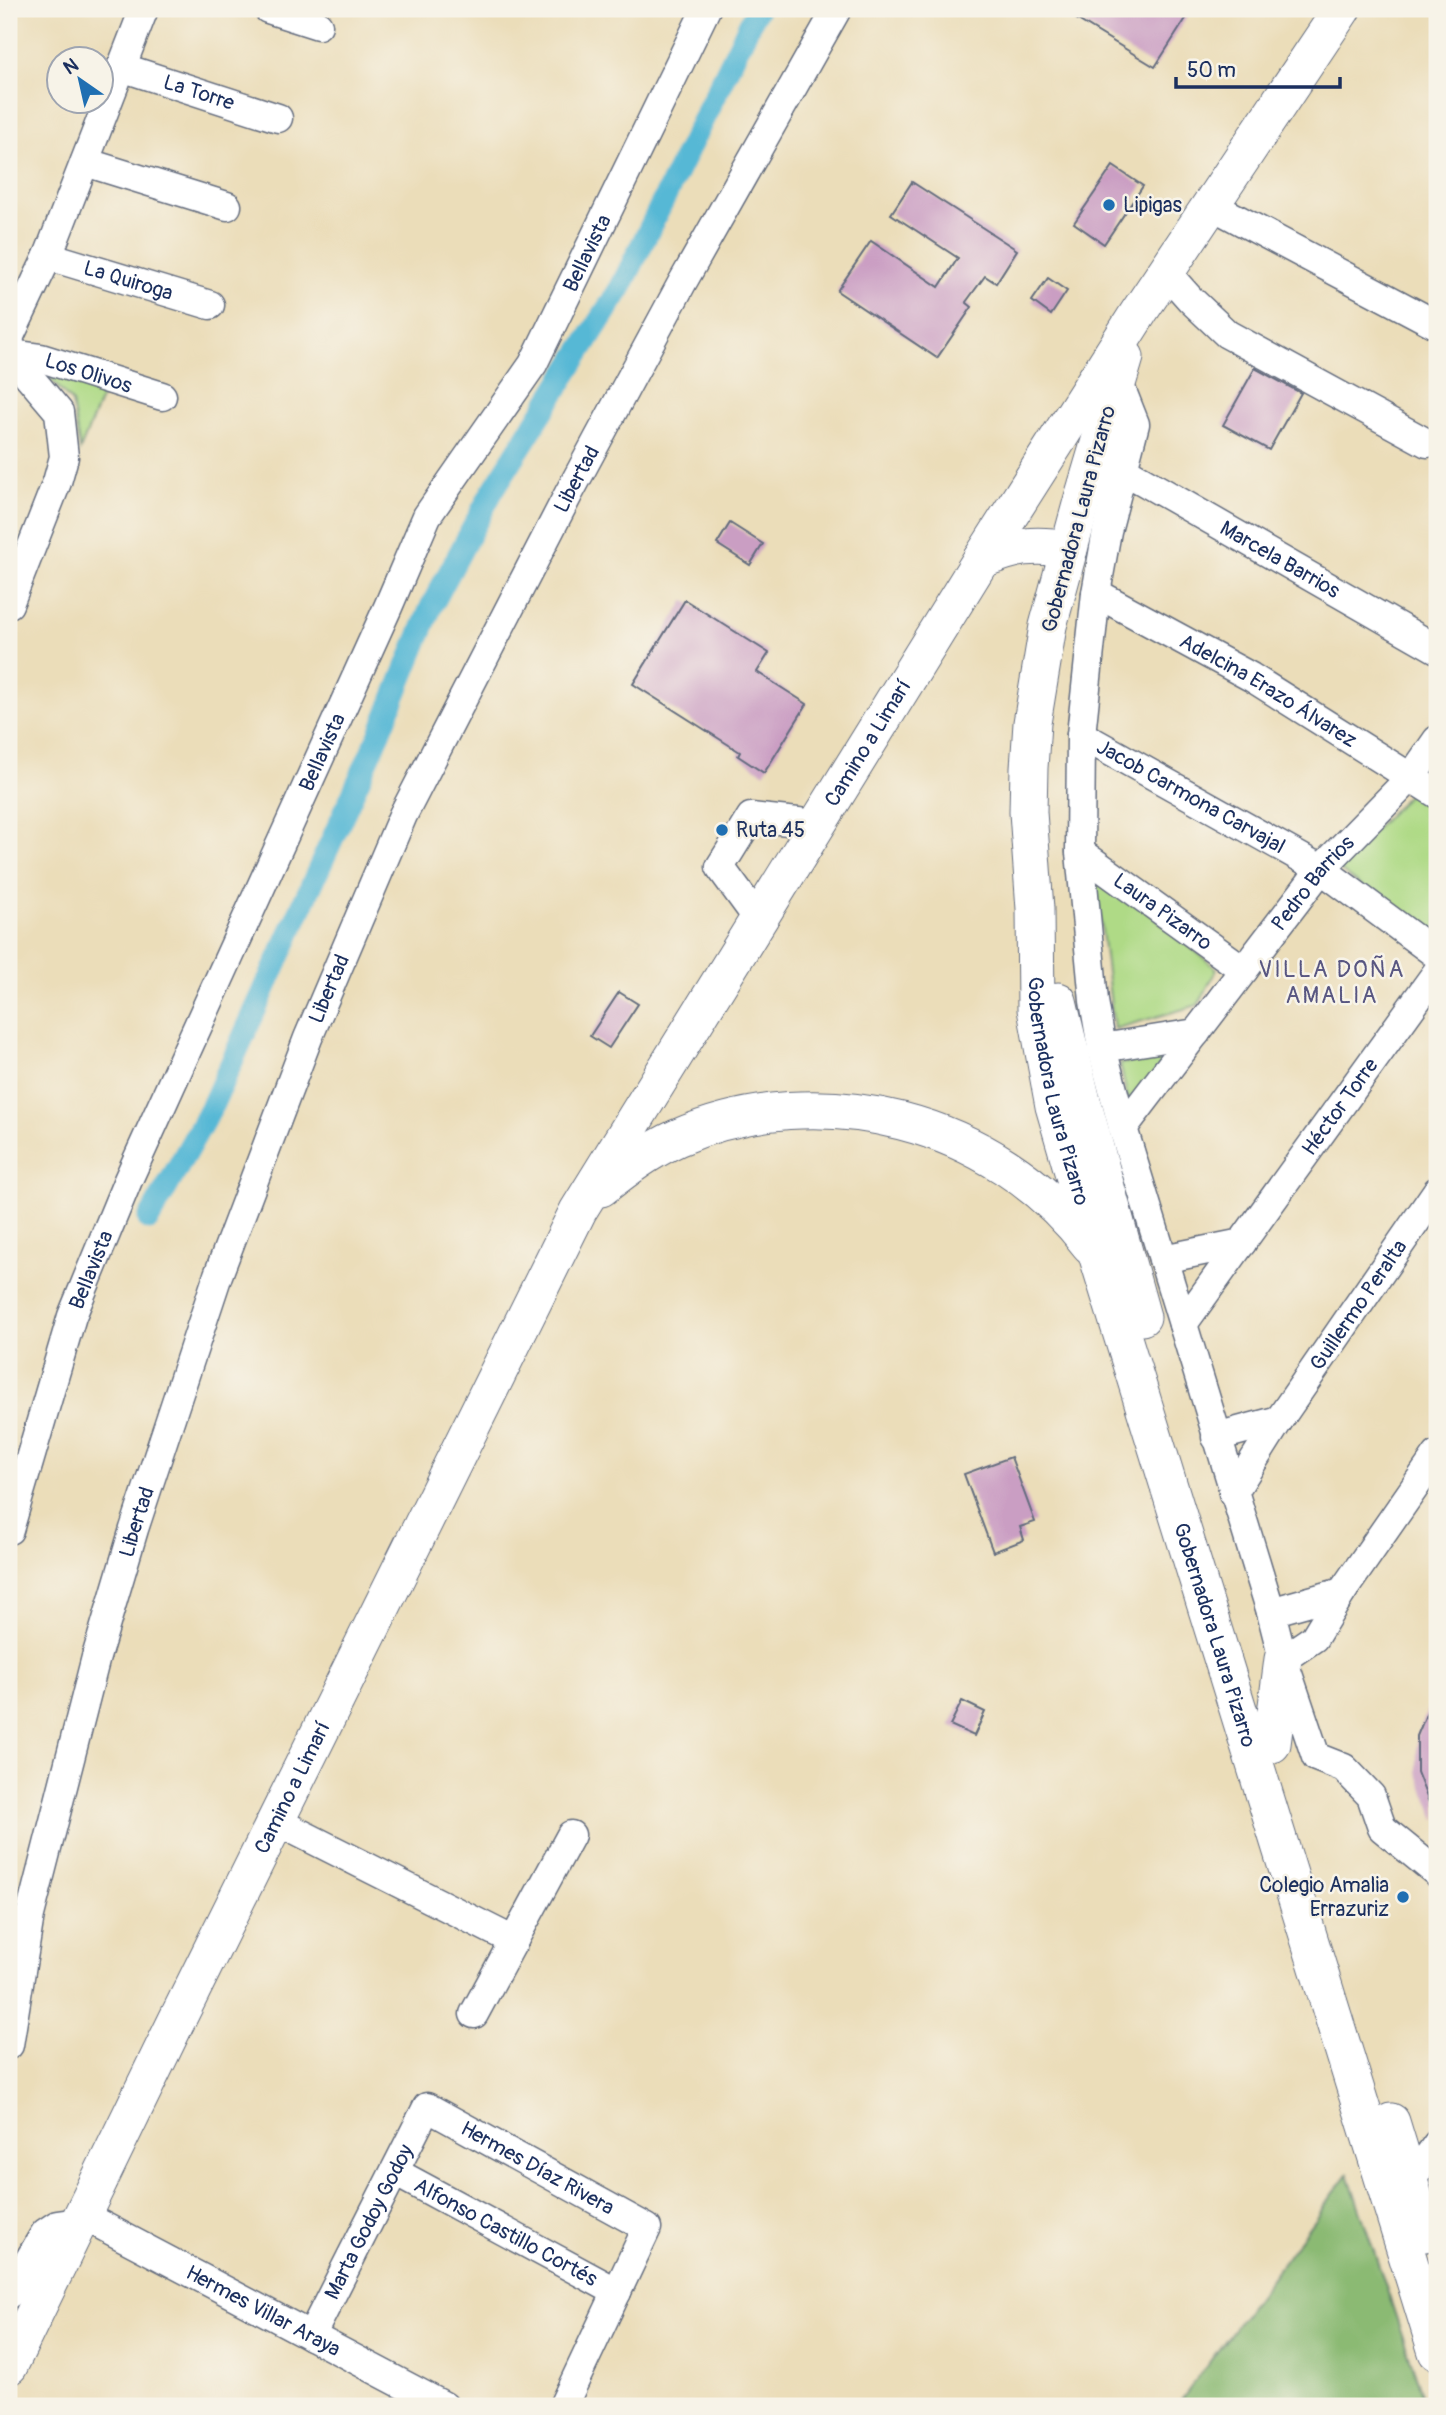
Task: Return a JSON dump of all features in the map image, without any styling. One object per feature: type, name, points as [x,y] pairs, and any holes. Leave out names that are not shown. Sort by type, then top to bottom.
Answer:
[{"type":"main road","name":"Camino a Limarí","points":[[9,2365],[578,1212],[981,560],[1139,312],[1342,9]]},
{"type":"main road","name":"Gobernadora Laura Pizarro","points":[[1139,312],[1082,501],[1048,626],[1032,723],[1028,812],[1035,909],[1036,1009],[1054,1106],[1097,1254],[1254,1758],[1399,2189],[1437,2273]]},
{"type":"main road","points":[[1031,482],[1036,496],[1047,506],[1062,509],[1082,501]]},
{"type":"main road","points":[[981,560],[1006,549],[1024,545],[1069,549]]},
{"type":"main road","name":"Gobernadora Laura Pizarro","points":[[1035,909],[1082,1101],[1157,1371],[1272,1744],[1399,2189],[1437,2352]]},
{"type":"main road","points":[[644,1102],[677,1138]]},
{"type":"main road","name":"Camino a Limarí","points":[[578,1212],[621,1172],[677,1138],[710,1126],[778,1111],[847,1111],[881,1115],[947,1135],[1008,1167],[1061,1210],[1097,1254]]},
{"type":"main road","points":[[1097,1254],[1157,1371]]},
{"type":"main road","points":[[1272,1744],[1283,1659]]},
{"type":"street","points":[[9,604],[57,482],[64,457],[59,412],[10,343],[48,256],[144,9]]},
{"type":"street","points":[[268,9],[318,25]]},
{"type":"street","name":"Bellavista","points":[[9,1530],[72,1315],[113,1217],[427,516],[533,364],[706,9]]},
{"type":"street","name":"Libertad","points":[[9,2045],[30,1915],[86,1695],[134,1529],[218,1275],[308,1038],[403,815],[569,493],[676,294],[836,9]]},
{"type":"street","name":"La Torre","points":[[121,67],[278,118]]},
{"type":"street","points":[[85,162],[227,206]]},
{"type":"street","points":[[1210,205],[1437,325]]},
{"type":"street","name":"La Quiroga","points":[[48,256],[210,305]]},
{"type":"street","points":[[1166,272],[1227,334],[1427,443]]},
{"type":"street","name":"Los Olivos","points":[[10,343],[41,358],[162,396]]},
{"type":"street","name":"Gobernadora Laura Pizarro","points":[[1118,381],[1135,424],[1122,469],[1096,593],[1081,735],[1080,852],[1088,954],[1102,1048],[1123,1128],[1315,1757],[1344,1768],[1371,1796],[1382,1828],[1437,1873]]},
{"type":"street","name":"Marcela Barrios","points":[[1122,469],[1437,649]]},
{"type":"street","name":"Adelcina Erazo Álvarez","points":[[1096,593],[1251,677],[1437,794]]},
{"type":"street","name":"Jacob Carmona Carvajal","points":[[1081,735],[1321,869],[1437,955]]},
{"type":"street","name":"Pedro Barrios","points":[[1123,1128],[1321,869],[1412,776],[1437,740]]},
{"type":"street","points":[[758,919],[720,867],[751,817],[817,824]]},
{"type":"street","name":"Laura Pizarro","points":[[1080,852],[1244,970]]},
{"type":"street","name":"Héctor Torre","points":[[1183,1324],[1437,972]]},
{"type":"street","points":[[1102,1048],[1196,1033]]},
{"type":"street","name":"Guillermo Peralta","points":[[1233,1493],[1279,1420],[1428,1224],[1437,1191]]},
{"type":"street","points":[[1163,1259],[1242,1243]]},
{"type":"street","points":[[1216,1437],[1279,1420]]},
{"type":"street","points":[[1283,1659],[1314,1638],[1342,1592],[1437,1455]]},
{"type":"street","points":[[1271,1612],[1342,1592]]},
{"type":"street","points":[[276,1821],[514,1941]]},
{"type":"street","points":[[474,2014],[571,1835]]},
{"type":"street","name":"Marta Godoy Godoy","points":[[312,2336],[427,2107]]},
{"type":"street","name":"Hermes Díaz Rivera","points":[[427,2107],[647,2228],[617,2292]]},
{"type":"street","points":[[1399,2189],[1437,2144]]},
{"type":"street","name":"Alfonso Castillo Cortés","points":[[395,2172],[617,2292]]},
{"type":"street","points":[[9,2294],[45,2233],[57,2225],[80,2219]]},
{"type":"street","name":"Hermes Villar Araya","points":[[80,2219],[444,2406]]},
{"type":"street","points":[[564,2406],[617,2292]]},
{"type":"green space","points":[[38,366],[105,388],[80,450],[72,402]]},
{"type":"green space","points":[[1413,790],[1437,807],[1437,942],[1337,868]]},
{"type":"green space","points":[[1094,867],[1217,969],[1198,1005],[1114,1029]]},
{"type":"green space","points":[[1167,1055],[1130,1108],[1120,1064]]},
{"type":"green space","points":[[1348,2174],[1426,2406],[1177,2406]]},
{"type":"building","points":[[1060,9],[1192,9],[1155,67]]},
{"type":"building","name":"Lipigas","points":[[1113,166],[1143,186],[1104,244],[1074,223]]},
{"type":"building","points":[[912,182],[1017,250],[996,283],[985,276],[966,302],[972,307],[937,358],[837,291],[871,241],[939,287],[958,258],[891,214]]},
{"type":"building","points":[[1048,278],[1067,291],[1051,315],[1032,301]]},
{"type":"building","points":[[1255,368],[1301,393],[1269,450],[1223,425]]},
{"type":"building","points":[[730,523],[763,544],[750,565],[717,544]]},
{"type":"building","points":[[685,600],[769,653],[757,672],[807,704],[764,773],[738,756],[740,752],[633,684]]},
{"type":"building","points":[[619,992],[638,1004],[609,1048],[590,1036]]},
{"type":"building","points":[[1011,1457],[1035,1522],[1020,1527],[1024,1540],[993,1552],[964,1474]]},
{"type":"building","points":[[1437,1688],[1436,1820],[1417,1772],[1417,1736]]},
{"type":"building","points":[[962,1701],[985,1712],[974,1736],[950,1725]]},
{"type":"waterway","points":[[149,1219],[212,1106],[380,733],[431,607],[492,492],[621,287],[757,9]]},
{"type":"place","name":"Lipigas","points":[[1109,205]]},
{"type":"place","name":"Ruta 45","points":[[722,830]]},
{"type":"place","name":"Colegio Amalia Errazuriz","points":[[1403,1897]]},
{"type":"district","name":"VILLA DOÑA AMALIA","points":[[1332,982]]}]
